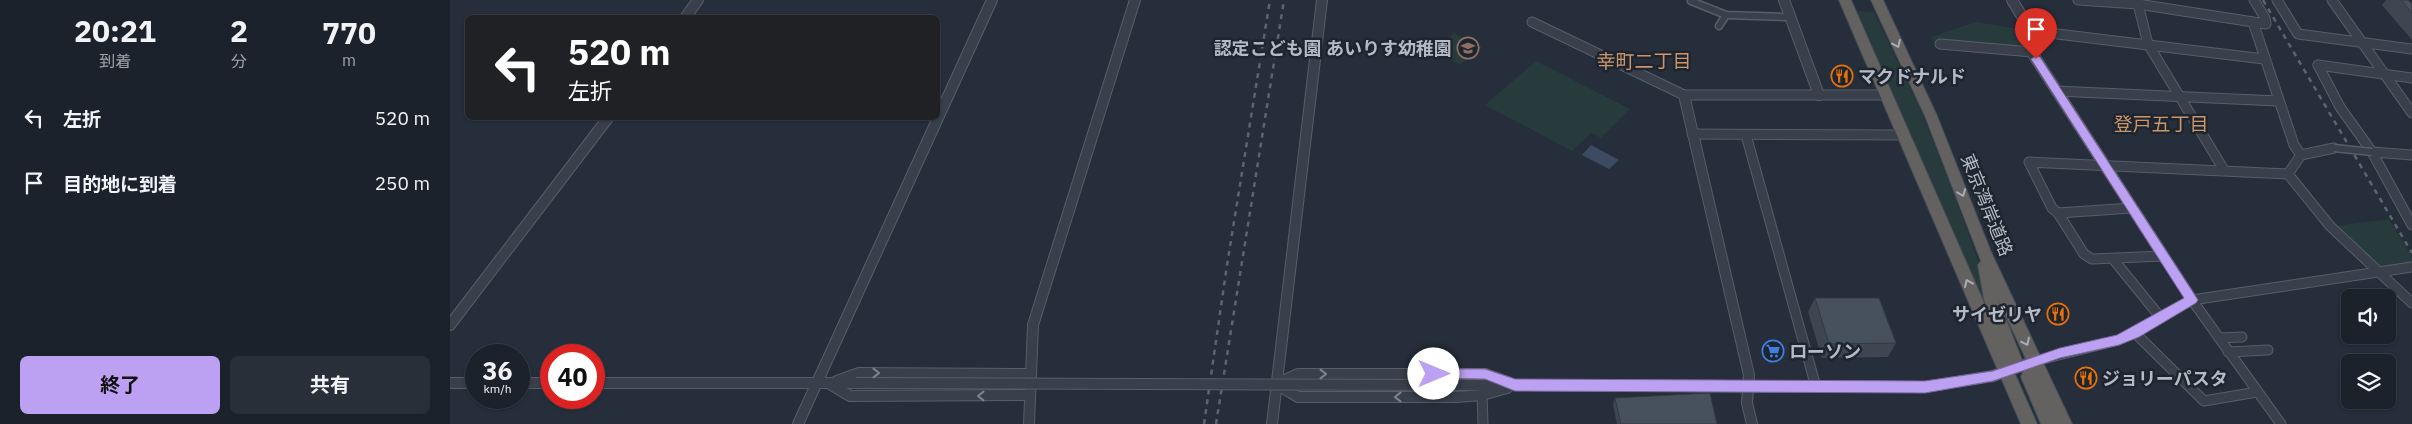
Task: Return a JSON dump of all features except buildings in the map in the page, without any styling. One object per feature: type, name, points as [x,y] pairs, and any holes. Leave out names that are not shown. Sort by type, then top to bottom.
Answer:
[{"type":"highway","points":[[1845,0],[2030,424]]},
{"type":"highway","name":"東京湾岸道路","points":[[1877,0],[1931,116],[1984,252],[2064,424]]},
{"type":"highway","points":[[1984,252],[1991,299],[2014,360],[2006,372]]},
{"type":"highway","points":[[2035,361],[2029,377],[2049,424]]},
{"type":"street","points":[[687,15],[698,0]]},
{"type":"street","points":[[940,118],[992,0]]},
{"type":"street","points":[[1029,424],[1033,325],[1136,0]]},
{"type":"street","points":[[1272,424],[1322,0]]},
{"type":"street","points":[[1784,0],[1819,95]]},
{"type":"street","points":[[2012,0],[2028,26],[2032,52],[2056,90],[2192,300],[2281,424]]},
{"type":"street","points":[[2078,0],[2138,2],[2266,24],[2265,18],[2254,0]]},
{"type":"street","points":[[2277,0],[2298,34],[2360,40],[2412,49]]},
{"type":"street","points":[[2332,0],[2412,113]]},
{"type":"street","points":[[1691,1],[1726,15],[1785,17]]},
{"type":"street","points":[[2138,2],[2148,44],[2224,170]]},
{"type":"street","points":[[1719,26],[1726,15]]},
{"type":"street","points":[[1532,22],[1684,95],[1886,95]]},
{"type":"street","points":[[2253,22],[2278,101],[2294,145],[2301,155]]},
{"type":"street","points":[[2030,34],[2049,33],[2264,58]]},
{"type":"street","points":[[1940,44],[2032,52]]},
{"type":"street","points":[[2412,78],[2383,72],[2318,65],[2340,107],[2372,152],[2412,225]]},
{"type":"street","points":[[2056,90],[2278,101]]},
{"type":"street","points":[[1684,95],[1749,375],[1747,403],[1752,424]]},
{"type":"street","points":[[450,325],[606,120]]},
{"type":"street","points":[[798,424],[823,383],[939,120]]},
{"type":"street","points":[[1692,134],[1903,135]]},
{"type":"street","points":[[1746,135],[1816,387]]},
{"type":"street","points":[[2288,174],[2301,155],[2321,149],[2334,148],[2412,155]]},
{"type":"street","points":[[2163,256],[2092,259],[2084,254],[2058,213],[2052,208],[2029,162],[2288,174]]},
{"type":"street","points":[[2288,174],[2302,196],[2377,272],[2412,303]]},
{"type":"street","points":[[2058,213],[2132,208]]},
{"type":"street","points":[[2113,259],[2161,318]]},
{"type":"street","points":[[605,383],[1925,387],[1970,381],[2104,342],[2119,340],[2135,333],[2192,300],[2412,267]]},
{"type":"street","points":[[2135,333],[2204,401],[2257,392]]},
{"type":"street","points":[[2219,338],[2242,337]]},
{"type":"street","points":[[2228,352],[2268,350]]},
{"type":"street","points":[[823,383],[859,373],[1032,374]]},
{"type":"street","points":[[1276,384],[1298,374],[1485,374],[1515,385]]},
{"type":"street","points":[[450,383],[465,383]]},
{"type":"street","points":[[823,383],[850,396],[1030,395]]},
{"type":"street","points":[[1276,384],[1298,397],[1457,397],[1482,395],[1515,385]]},
{"type":"street","points":[[1482,395],[1483,424]]},
{"type":"shaded area","points":[[1857,11],[1874,12],[1922,113],[1978,260],[1987,298],[2005,349]]},
{"type":"shaded area","points":[[1976,22],[2024,30],[2028,49],[1934,42],[1931,37]]},
{"type":"shaded area","points":[[1454,33],[1482,47],[1460,65],[1433,50]]},
{"type":"shaded area","points":[[1536,61],[1630,109],[1601,138],[1591,133],[1572,151],[1485,105]]},
{"type":"shaded area","points":[[2389,219],[2412,257],[2412,262],[2381,267],[2374,264],[2336,226]]},
{"type":"water","points":[[1591,145],[1619,160],[1609,169],[1582,155]]},
{"type":"railway","points":[[1204,424],[1227,265],[1270,0]]},
{"type":"railway","points":[[1216,424],[1284,0]]},
{"type":"railway","points":[[2263,0],[2412,253]]},
{"type":"place","name":"認定こども園 あいりす幼稚園","points":[[1468,48]]},
{"type":"place","name":"マクドナルド","points":[[1842,76]]},
{"type":"place","name":"サイゼリヤ","points":[[2058,314]]},
{"type":"place","name":"ローソン","points":[[1773,351]]},
{"type":"place","name":"ジョリーパスタ","points":[[2086,378]]},
{"type":"district","name":"幸町二丁目","points":[[1644,61]]},
{"type":"district","name":"登戸五丁目","points":[[2161,124]]},
{"type":"route","points":[[1434,374],[1485,374],[1515,385],[1925,387],[1993,376],[2060,353],[2119,340],[2135,333],[2192,300],[2036,59]]}]
